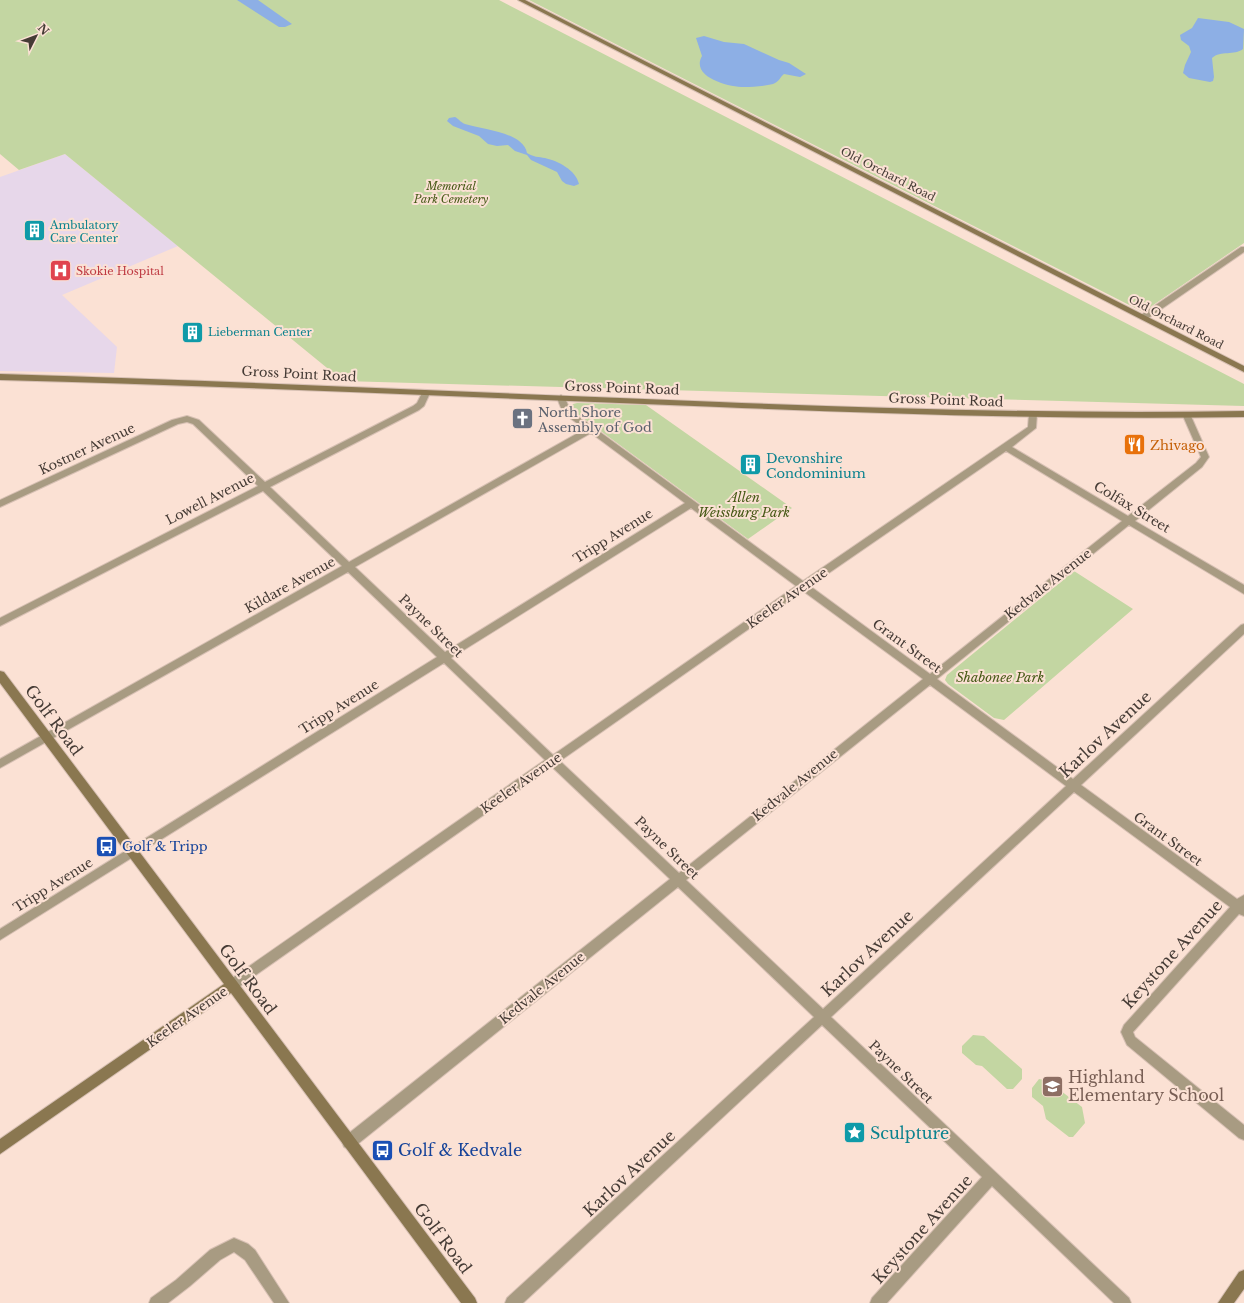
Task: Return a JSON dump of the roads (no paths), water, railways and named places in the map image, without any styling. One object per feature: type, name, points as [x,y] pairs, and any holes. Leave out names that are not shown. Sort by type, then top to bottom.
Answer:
[{"type":"main road","name":"Old Orchard Road","points":[[521,0],[1244,368]]},
{"type":"main road","name":"Gross Point Road","points":[[0,377],[105,379],[854,410],[1187,416],[1244,414]]},
{"type":"main road","name":"Golf Road","points":[[0,675],[470,1303]]},
{"type":"main road","name":"Keeler Avenue","points":[[0,1147],[232,986]]},
{"type":"main road","points":[[1225,1303],[1244,1277]]},
{"type":"street","points":[[1144,317],[1244,248]]},
{"type":"street","name":"Lowell Avenue","points":[[0,622],[416,408],[421,404],[426,393]]},
{"type":"street","name":"Grant Street","points":[[561,398],[566,411],[1073,785],[1242,906]]},
{"type":"street","name":"Keeler Avenue","points":[[232,986],[1032,428],[1033,414]]},
{"type":"street","name":"Kedvale Avenue","points":[[349,1142],[928,678],[1203,461],[1205,457],[1203,451],[1187,416]]},
{"type":"street","name":"Payne Street","points":[[187,419],[196,422],[444,658],[554,760],[1124,1303]]},
{"type":"street","name":"Kostner Avenue","points":[[0,504],[175,422],[187,419]]},
{"type":"street","name":"Kildare Avenue","points":[[0,764],[592,430]]},
{"type":"street","name":"Colfax Street","points":[[1006,446],[1244,590]]},
{"type":"street","name":"Tripp Avenue","points":[[0,935],[692,503]]},
{"type":"street","name":"Karlov Avenue","points":[[512,1303],[1244,628]]},
{"type":"street","name":"Keystone Avenue","points":[[1242,906],[1128,1029],[1127,1032],[1131,1041],[1244,1133]]},
{"type":"street","name":"Keystone Avenue","points":[[877,1303],[992,1177]]},
{"type":"street","points":[[156,1303],[188,1279],[215,1254],[224,1248],[234,1245],[243,1249],[250,1255],[282,1303]]},
{"type":"water","points":[[237,0],[258,0],[292,24],[285,27],[279,27]]},
{"type":"water","points":[[1198,18],[1229,22],[1244,29],[1243,49],[1236,52],[1219,54],[1212,58],[1214,77],[1213,81],[1210,82],[1189,78],[1183,73],[1191,52],[1189,46],[1181,40],[1180,35],[1192,28]]},
{"type":"water","points":[[704,36],[724,42],[744,44],[789,63],[806,74],[800,77],[784,74],[778,81],[770,85],[737,87],[721,83],[706,75],[701,70],[700,63],[702,56],[696,38]]},
{"type":"water","points":[[455,117],[465,124],[511,136],[524,146],[527,153],[550,159],[566,167],[574,174],[579,184],[574,186],[566,184],[562,181],[557,172],[531,160],[527,155],[515,151],[508,145],[497,146],[488,144],[479,136],[453,126],[447,121],[449,118]]},
{"type":"place","name":"Ambulatory Care Center","points":[[35,231]]},
{"type":"place","name":"Skokie Hospital","points":[[60,271]]},
{"type":"place","name":"Lieberman Center","points":[[193,332]]},
{"type":"place","name":"North Shore Assembly of God","points":[[522,419]]},
{"type":"place","name":"Zhivago","points":[[1135,445]]},
{"type":"place","name":"Devonshire Condominium","points":[[751,465]]},
{"type":"place","name":"Golf & Tripp","points":[[107,846]]},
{"type":"place","name":"Highland Elementary School","points":[[1052,1086]]},
{"type":"place","name":"Sculpture","points":[[855,1133]]},
{"type":"place","name":"Golf & Kedvale","points":[[383,1150]]},
{"type":"park label","name":"Memorial Park Cemetery","points":[[451,192]]},
{"type":"park label","name":"Allen Weissburg Park","points":[[744,504]]},
{"type":"park label","name":"Shabonee Park","points":[[1000,677]]}]
